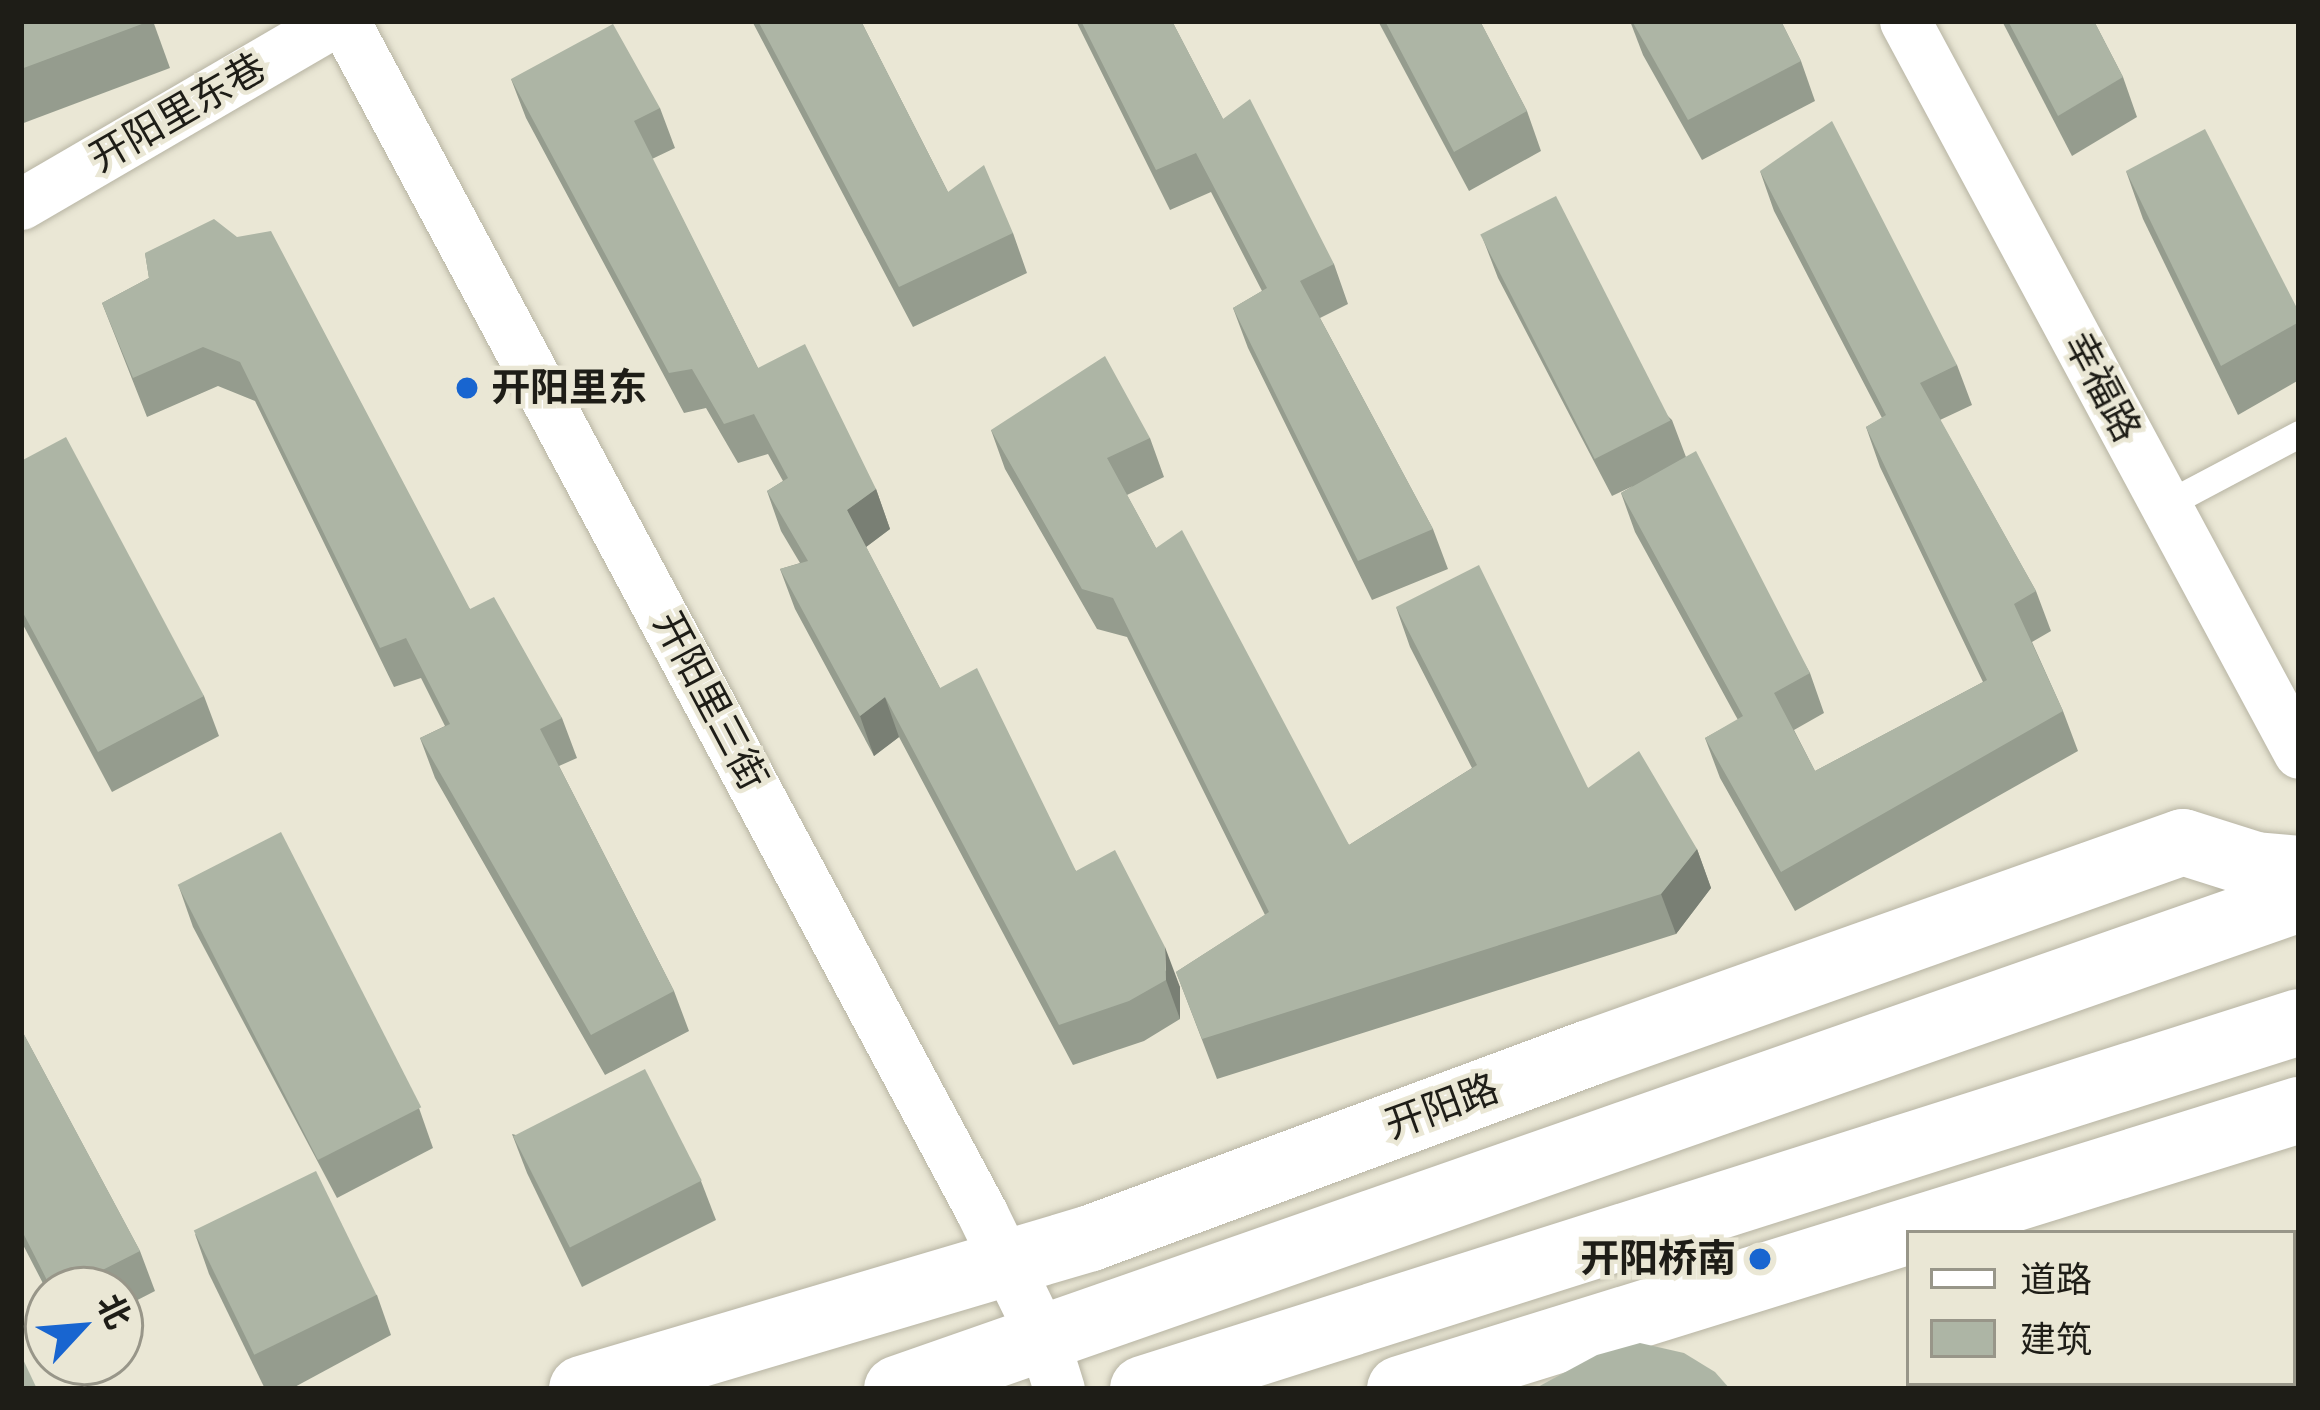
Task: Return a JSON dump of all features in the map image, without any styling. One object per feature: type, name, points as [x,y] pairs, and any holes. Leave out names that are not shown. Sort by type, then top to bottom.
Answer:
[{"type":"street","name":"开阳里东巷","points":[[21,204],[335,21]]},
{"type":"street","name":"开阳里三街","points":[[344,21],[1009,1266],[1051,1364]]},
{"type":"street","name":"幸福路","points":[[1905,21],[2299,754]]},
{"type":"street","name":"开阳路","points":[[582,1389],[1009,1266],[2183,842],[2257,865],[2299,869]]},
{"type":"street","points":[[897,1389],[1051,1364],[2299,899]]},
{"type":"street","points":[[1143,1389],[2299,1022]]},
{"type":"street","points":[[1912,1230],[2299,1110]]},
{"type":"street","points":[[1400,1389],[1906,1232]]},
{"type":"lane","points":[[2165,505],[2299,434]]},
{"type":"building","points":[[21,21],[150,21],[21,69]]},
{"type":"building","points":[[758,21],[861,21],[948,192],[984,165],[1013,233],[899,287]]},
{"type":"building","points":[[1081,21],[1172,21],[1223,119],[1250,99],[1334,264],[1300,281],[1433,529],[1358,561],[1233,308],[1267,288],[1196,153],[1156,170]]},
{"type":"building","points":[[1385,21],[1480,21],[1527,111],[1454,152]]},
{"type":"building","points":[[1632,21],[1781,21],[1801,61],[1688,120]]},
{"type":"building","points":[[2008,21],[2094,21],[2123,77],[2058,116]]},
{"type":"building","points":[[613,24],[660,108],[634,121],[758,368],[805,344],[876,489],[847,510],[940,688],[977,668],[1076,871],[1115,850],[1165,947],[1166,980],[1129,1001],[1059,1025],[885,697],[860,716],[780,569],[808,561],[767,491],[788,478],[754,414],[724,424],[692,369],[669,373],[511,79]]},
{"type":"building","points":[[1832,121],[1957,365],[1920,383],[2036,591],[2014,604],[2063,711],[1781,872],[1705,738],[1743,716],[1621,493],[1696,451],[1810,673],[1774,693],[1815,771],[1987,680],[1866,427],[1886,415],[1760,171]]},
{"type":"building","points":[[2205,129],[2299,312],[2299,322],[2221,366],[2126,171]]},
{"type":"building","points":[[1556,196],[1670,421],[1595,459],[1480,235]]},
{"type":"building","points":[[214,219],[237,237],[271,231],[470,609],[494,597],[562,718],[540,729],[674,991],[591,1035],[420,738],[450,724],[406,638],[380,648],[240,362],[203,347],[133,378],[102,303],[149,278],[145,253]]},
{"type":"building","points":[[1105,356],[1150,438],[1107,458],[1156,548],[1182,530],[1349,845],[1477,765],[1396,607],[1479,565],[1588,788],[1639,751],[1697,849],[1661,894],[1202,1039],[1176,972],[1269,912],[1113,598],[1082,589],[991,430]]},
{"type":"building","points":[[66,437],[204,696],[98,752],[21,609],[21,461]]},
{"type":"building","points":[[281,832],[421,1107],[318,1160],[178,885]]},
{"type":"building","points":[[21,1029],[140,1251],[110,1266],[40,1266],[21,1229]]},
{"type":"building","points":[[645,1069],[702,1180],[570,1248],[513,1136]]},
{"type":"building","points":[[316,1171],[376,1295],[254,1355],[194,1231]]},
{"type":"building","points":[[1640,1343],[1684,1353],[1715,1372],[1730,1389],[1534,1389],[1597,1355]]},
{"type":"building","points":[[21,1355],[24,1386],[37,1389],[21,1389]]},
{"type":"place","name":"开阳里东","points":[[467,388]]},
{"type":"place","name":"开阳桥南","points":[[1760,1259]]}]
